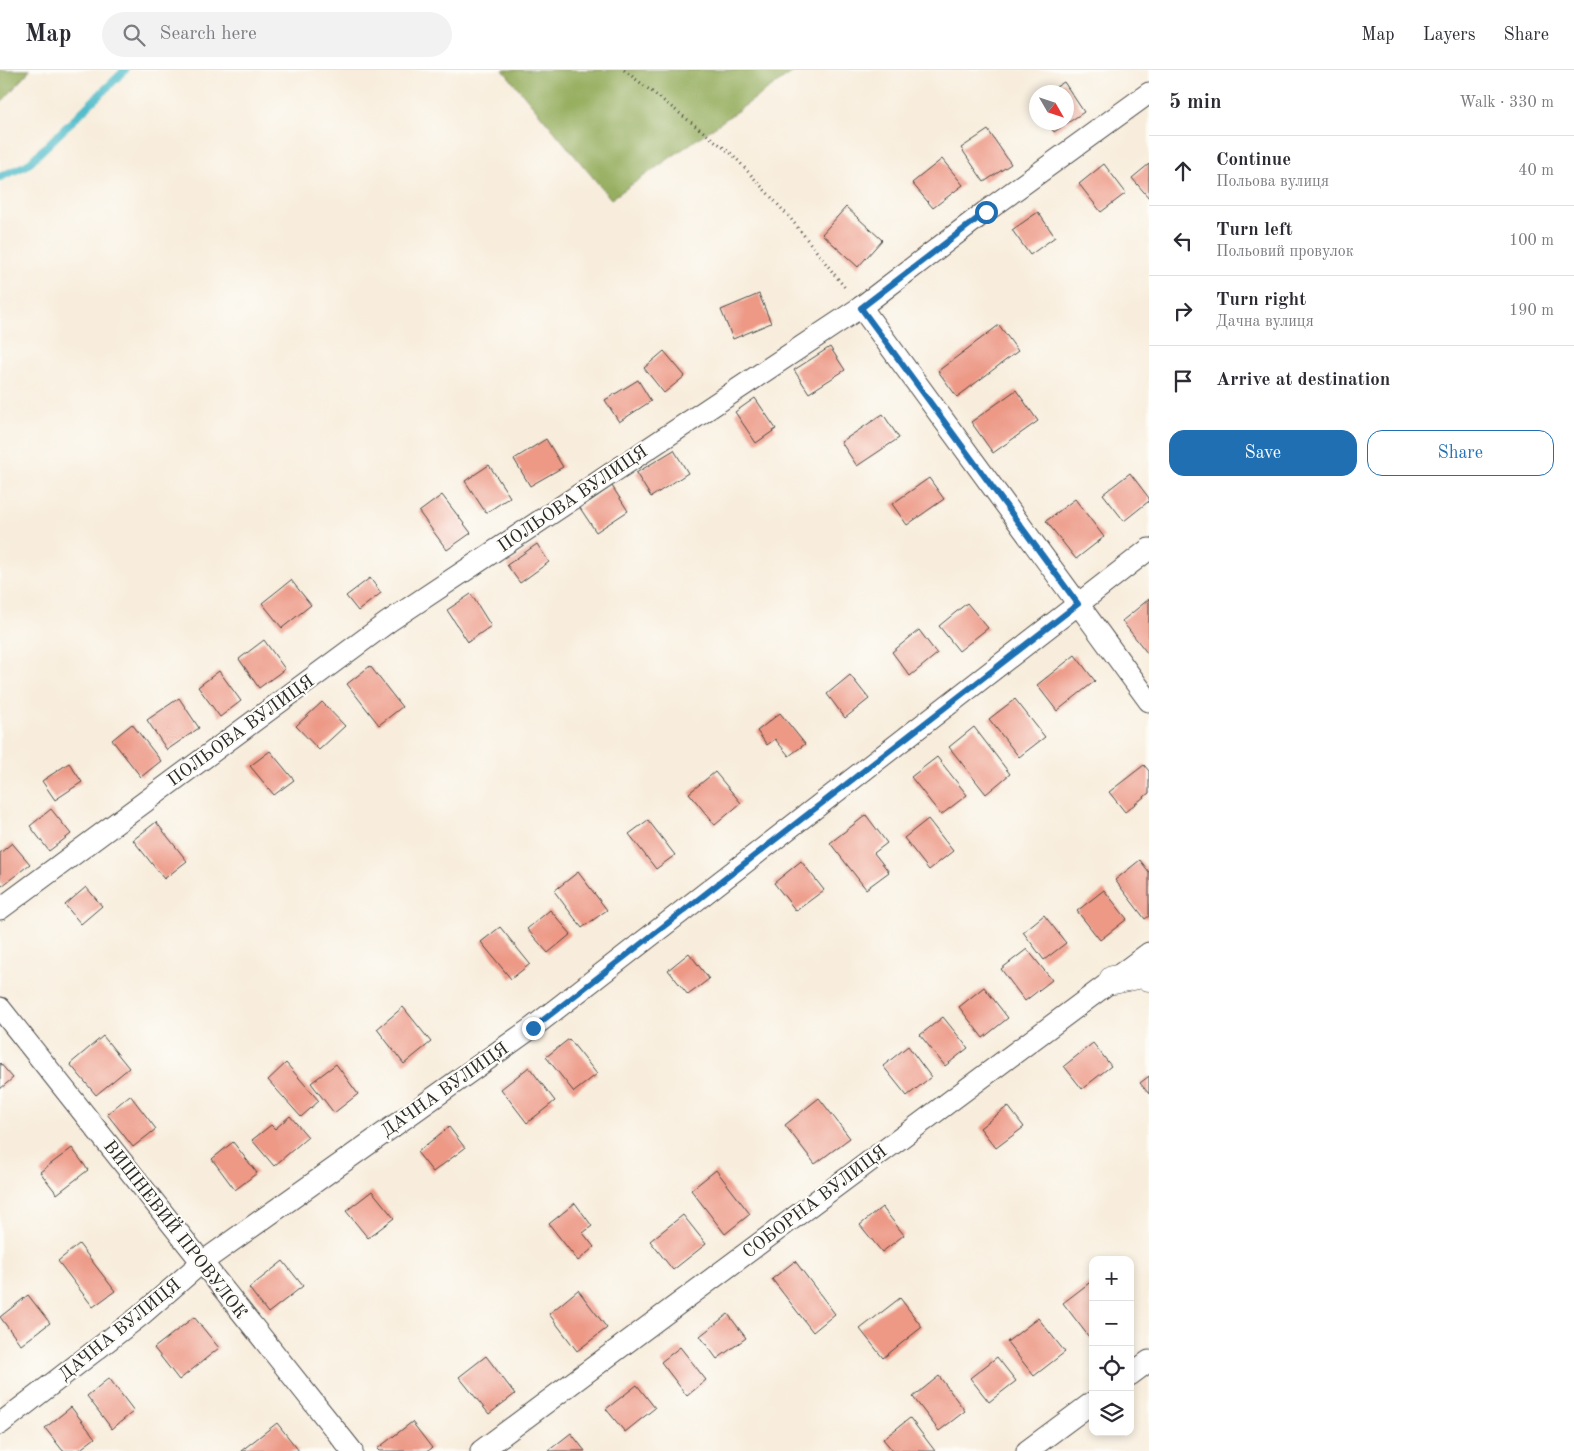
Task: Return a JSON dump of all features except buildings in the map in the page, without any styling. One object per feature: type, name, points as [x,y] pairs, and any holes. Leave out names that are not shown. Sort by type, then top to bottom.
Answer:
[{"type":"street","name":"ПОЛЬОВА ВУЛИЦЯ","points":[[0,909],[388,622],[861,308],[986,212],[1149,93]]},
{"type":"street","points":[[861,308],[1149,700]]},
{"type":"street","name":"ДАЧНА ВУЛИЦЯ","points":[[0,1424],[140,1316],[201,1263],[533,1028],[1149,549]]},
{"type":"street","name":"СОБОРНА ВУЛИЦЯ","points":[[481,1451],[1149,953]]},
{"type":"street","points":[[1113,980],[1142,974],[1149,977]]},
{"type":"street","name":"ВИШНЕВИЙ ПРОВУЛОК","points":[[4,1022],[352,1451]]},
{"type":"street","points":[[1134,1371],[1149,1361]]},
{"type":"street","points":[[1027,1451],[1089,1405]]},
{"type":"path","points":[[624,70],[732,155],[790,219],[861,308]]},
{"type":"green space","points":[[0,70],[30,70],[0,104]]},
{"type":"green space","points":[[503,70],[796,70],[611,199]]},
{"type":"waterway","points":[[0,177],[27,165],[125,70]]},
{"type":"route","points":[[533,1028],[1078,604],[861,308],[986,212]]}]
